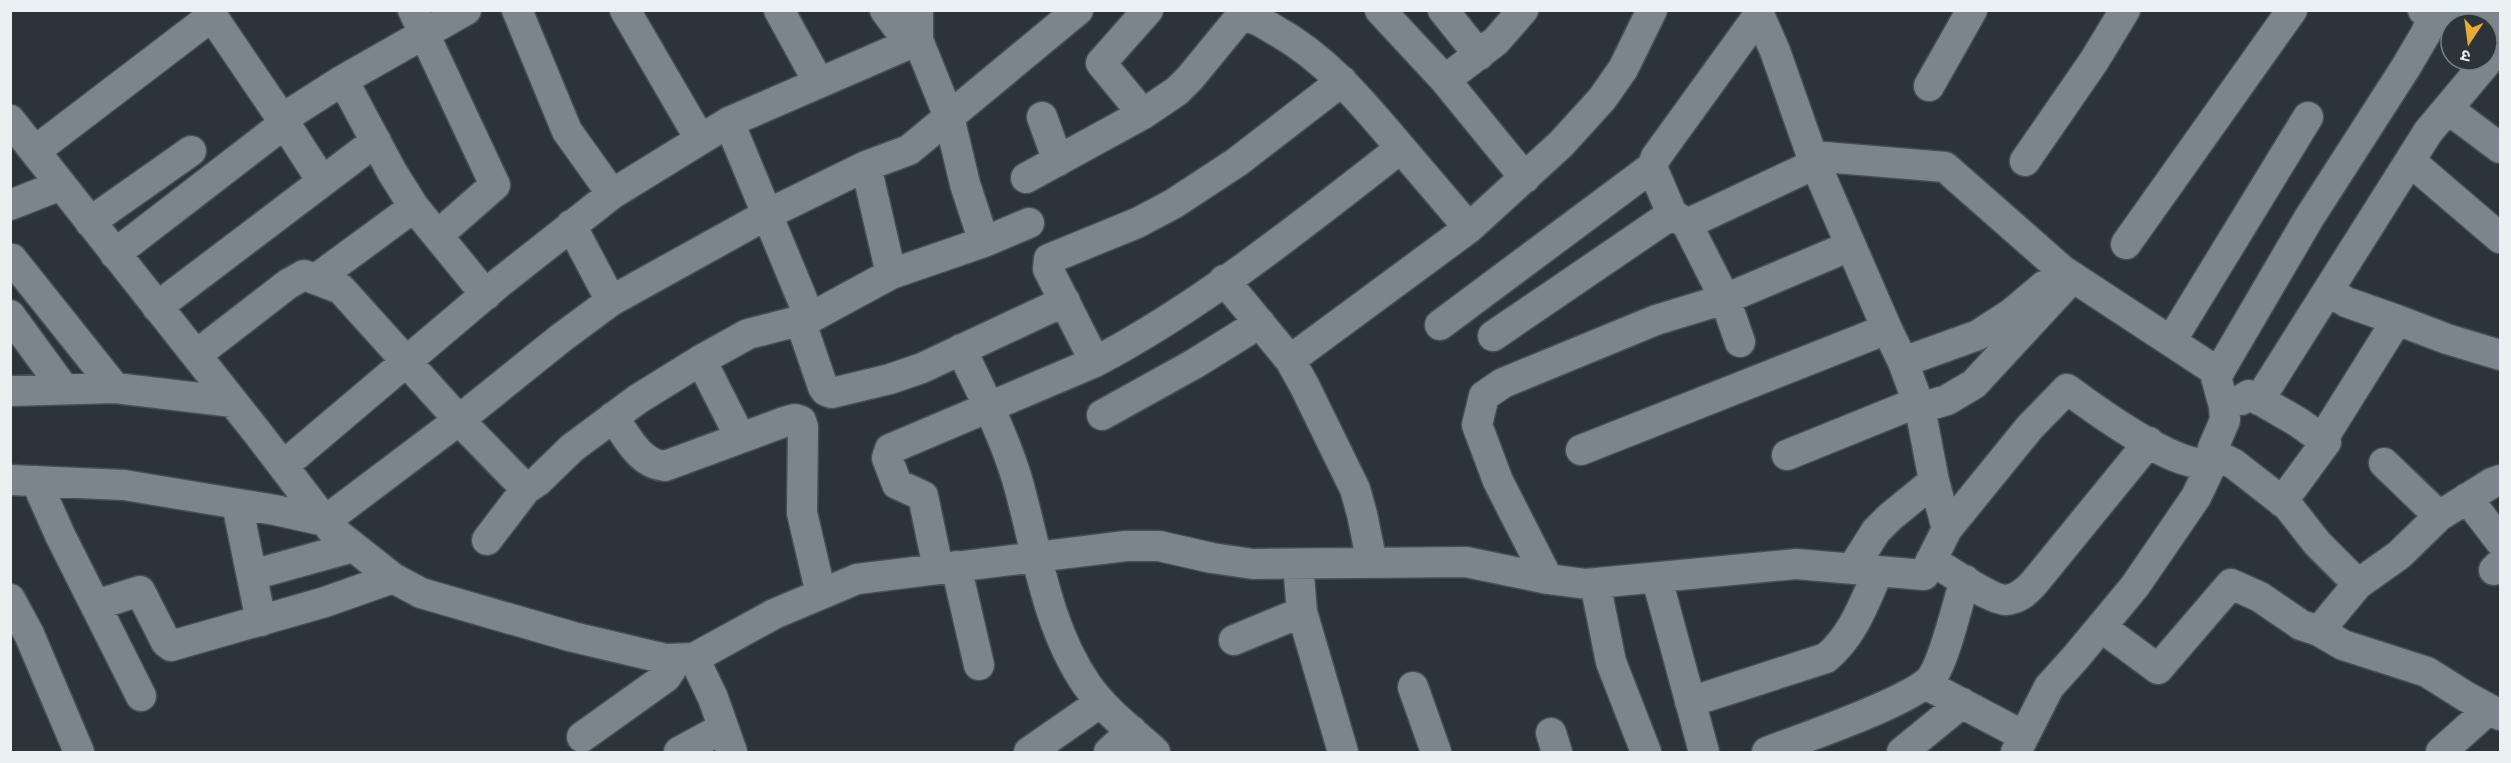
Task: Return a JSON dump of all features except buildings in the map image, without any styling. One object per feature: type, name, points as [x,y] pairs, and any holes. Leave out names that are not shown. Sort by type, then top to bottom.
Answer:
[{"type":"street","points":[[115,254],[284,121],[418,23],[466,10]]},
{"type":"street","points":[[517,10],[567,131],[612,194]]},
{"type":"street","points":[[625,10],[700,139]]},
{"type":"street","points":[[779,10],[819,83]]},
{"type":"street","points":[[885,10],[914,42],[949,117],[965,184],[984,242]]},
{"type":"street","points":[[914,42],[918,10]]},
{"type":"street","points":[[23,481],[124,484],[325,521],[611,301],[768,214],[866,166],[909,150],[1078,10]]},
{"type":"street","points":[[1380,10],[1445,80],[1526,178]]},
{"type":"street","points":[[1443,10],[1479,55]]},
{"type":"street","points":[[1445,80],[1496,41],[1523,10]]},
{"type":"street","points":[[1290,360],[1469,228],[1526,178],[1602,99],[1623,69],[1652,10]]},
{"type":"street","points":[[1929,86],[1972,10]]},
{"type":"street","points":[[2025,161],[2094,61],[2125,10]]},
{"type":"street","points":[[2126,244],[2292,10]]},
{"type":"street","points":[[1140,12],[1101,63],[1143,114]]},
{"type":"street","points":[[2358,584],[2317,543],[2282,502],[2234,464],[2216,455],[2213,448],[2225,420],[2224,406],[2216,377],[2309,218],[2426,33],[2428,12]]},
{"type":"street","points":[[35,151],[210,13],[322,181]]},
{"type":"street","points":[[1440,325],[1652,167],[1656,157],[1757,13],[1775,51],[1813,160],[1903,362],[1919,405],[1934,481],[1947,529]]},
{"type":"street","points":[[1026,178],[1143,114],[1177,91],[1236,22],[1245,17],[1258,20],[1290,38],[1320,60],[1342,81],[1469,228]]},
{"type":"street","points":[[418,23],[495,185],[438,235]]},
{"type":"street","points":[[283,466],[405,361],[612,194],[729,122],[914,42]]},
{"type":"street","points":[[2259,400],[2330,291],[2428,132],[2500,46]]},
{"type":"street","points":[[343,80],[375,141],[414,207],[486,295]]},
{"type":"street","points":[[1095,362],[1048,269],[1049,259],[1137,223],[1173,204],[1237,162],[1342,81]]},
{"type":"street","points":[[2448,109],[2500,148]]},
{"type":"street","points":[[1042,117],[1058,161]]},
{"type":"street","points":[[2171,341],[2308,117]]},
{"type":"street","points":[[10,120],[331,529],[353,547],[393,578],[421,593],[573,637],[666,659],[686,658]]},
{"type":"street","points":[[729,122],[768,214],[805,319],[823,387],[828,393],[890,379],[921,368],[1065,301]]},
{"type":"street","points":[[157,307],[375,141]]},
{"type":"street","points":[[979,665],[923,496],[897,484],[887,458],[887,451],[894,446],[990,408],[1095,362],[1126,345],[1277,243],[1401,148]]},
{"type":"street","points":[[90,222],[191,151]]},
{"type":"street","points":[[1493,336],[1680,219],[1813,160],[1945,167],[2068,274],[2219,373]]},
{"type":"street","points":[[2410,161],[2500,238]]},
{"type":"street","points":[[866,166],[891,274]]},
{"type":"street","points":[[1652,167],[1725,299],[1740,342]]},
{"type":"street","points":[[10,205],[61,185]]},
{"type":"street","points":[[316,279],[414,207]]},
{"type":"street","points":[[487,540],[526,489],[538,482],[572,448],[613,417],[701,360],[748,334],[805,319],[891,274],[984,242],[1029,223]]},
{"type":"street","points":[[571,225],[611,301]]},
{"type":"street","points":[[1548,579],[1498,482],[1477,424],[1484,396],[1503,383],[1656,320],[1725,299],[1850,246]]},
{"type":"street","points":[[12,259],[115,388]]},
{"type":"street","points":[[1903,362],[1978,335],[2068,274]]},
{"type":"street","points":[[1787,455],[1919,405],[1947,400],[1974,384],[2068,274]]},
{"type":"street","points":[[196,355],[288,284],[304,275],[341,289],[459,420],[526,489]]},
{"type":"street","points":[[1224,280],[1290,360],[1355,489],[1372,563]]},
{"type":"street","points":[[2330,291],[2346,302],[2447,339],[2500,355]]},
{"type":"street","points":[[10,315],[64,389]]},
{"type":"street","points":[[2322,440],[2397,320]]},
{"type":"street","points":[[1102,415],[1194,364],[1260,323]]},
{"type":"street","points":[[1581,450],[1887,329]]},
{"type":"street","points":[[961,348],[990,408],[1017,479],[1035,556],[1060,632],[1087,684],[1101,702],[1155,753]]},
{"type":"street","points":[[701,360],[740,437]]},
{"type":"street","points":[[10,391],[115,388],[233,402]]},
{"type":"street","points":[[582,737],[666,677],[686,658],[774,615],[857,579],[1126,546],[1159,546],[1243,563],[1466,562],[1548,579],[1595,583],[1657,579],[1796,564],[1924,575],[1947,529],[2030,427],[2067,389],[2118,425],[2186,460],[2205,462],[2216,455]]},
{"type":"street","points":[[2224,406],[2239,402],[2249,395],[2325,442],[2282,502]]},
{"type":"street","points":[[613,417],[640,455],[656,465],[675,464],[740,437],[795,419],[803,423],[802,513],[821,594]]},
{"type":"street","points":[[1931,560],[2001,599],[2013,599],[2026,592],[2149,442]]},
{"type":"street","points":[[1925,684],[1962,704],[2020,744],[2049,687],[2135,586],[2196,496],[2216,455]]},
{"type":"street","points":[[2384,463],[2439,516]]},
{"type":"street","points":[[2319,631],[2358,584],[2399,555],[2439,516],[2500,480]]},
{"type":"street","points":[[23,481],[60,535],[141,696]]},
{"type":"street","points":[[1690,702],[1826,658],[1837,649],[1853,627],[1876,531],[1934,481]]},
{"type":"street","points":[[2467,498],[2500,541]]},
{"type":"street","points":[[237,504],[261,621]]},
{"type":"street","points":[[252,575],[353,547]]},
{"type":"street","points":[[1298,564],[1302,612],[1343,753]]},
{"type":"street","points":[[96,605],[140,591],[166,642],[171,646],[325,602],[393,578]]},
{"type":"street","points":[[1657,579],[1704,753]]},
{"type":"street","points":[[1767,753],[1901,699],[1925,684],[1937,667],[1965,580]]},
{"type":"street","points":[[1595,583],[1611,662],[1646,753]]},
{"type":"street","points":[[2101,627],[2158,669],[2231,584],[2260,597],[2301,625],[2319,631],[2343,645],[2427,672],[2494,712],[2441,753]]},
{"type":"street","points":[[10,599],[29,634],[79,753]]},
{"type":"street","points":[[1234,640],[1302,612]]},
{"type":"street","points":[[679,753],[728,740],[686,658]]},
{"type":"street","points":[[1413,687],[1436,753]]},
{"type":"street","points":[[1029,753],[1101,702]]},
{"type":"street","points":[[1902,753],[1962,704]]},
{"type":"street","points":[[1109,753],[1132,731]]}]
